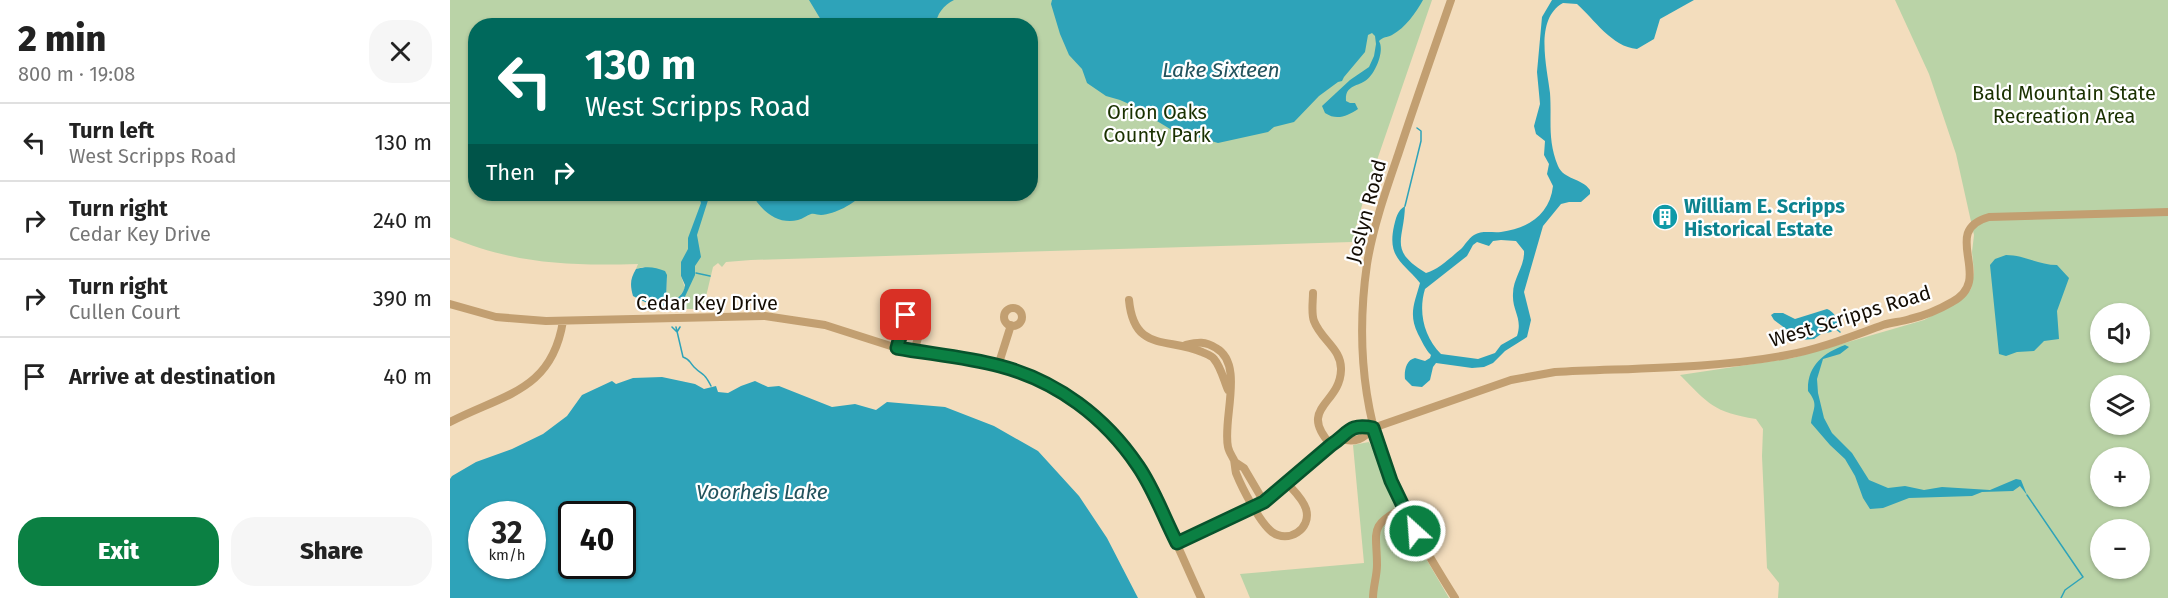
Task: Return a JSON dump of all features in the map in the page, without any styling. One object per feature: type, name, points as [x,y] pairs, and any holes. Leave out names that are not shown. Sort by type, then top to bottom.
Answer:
[{"type":"street","name":"Joslyn Road","points":[[1451,0],[1387,187],[1367,262],[1362,310],[1362,341],[1366,391],[1373,428],[1387,470],[1415,531],[1455,598]]},
{"type":"street","name":"West Scripps Road","points":[[1341,439],[1351,442],[1365,437],[1373,428],[1525,376],[1555,372],[1747,361],[1789,355],[1890,323],[1911,319],[1954,301],[1964,291],[1970,278],[1966,234],[1971,225],[1989,217],[2168,212]]},
{"type":"street","points":[[1313,293],[1314,321],[1317,328],[1334,347],[1342,368],[1336,388],[1318,414],[1317,424],[1322,435],[1331,445]]},
{"type":"street","points":[[1129,300],[1130,313],[1138,328],[1148,339],[1158,343],[1186,345],[1197,342],[1207,343],[1223,352],[1231,375],[1228,447],[1235,462],[1235,471],[1271,532],[1279,536],[1297,534],[1304,528],[1306,522],[1306,510],[1287,483]]},
{"type":"street","name":"Cedar Key Drive","points":[[450,304],[496,317],[563,321],[765,316],[825,325],[897,348],[998,366],[1030,376],[1061,392],[1098,418],[1139,467],[1177,543],[1201,598]]},
{"type":"street","points":[[897,348],[906,315],[911,309],[918,309],[923,314],[923,322],[914,351]]},
{"type":"street","points":[[450,422],[527,385],[543,371],[556,351],[563,321]]},
{"type":"street","points":[[998,366],[1011,325]]},
{"type":"street","points":[[1186,345],[1214,359],[1230,393]]},
{"type":"street","name":"West Scripps Road","points":[[1177,543],[1255,508],[1341,439],[1347,430],[1361,425],[1373,428]]},
{"type":"street","points":[[1235,462],[1244,468],[1264,502]]},
{"type":"street","points":[[1373,598],[1377,567],[1375,532],[1383,519],[1403,508]]},
{"type":"green space","name":"Orion Oaks County Park","points":[[450,0],[1432,0],[1364,198],[1352,242],[726,262],[722,267],[718,263],[713,267],[704,305],[696,309],[682,309],[682,304],[697,262],[681,262],[681,276],[685,288],[677,298],[666,301],[667,278],[643,267],[636,269],[638,264],[542,261],[497,253],[450,237]]},
{"type":"green space","name":"Bald Mountain State Recreation Area","points":[[1895,0],[2168,0],[2168,598],[1778,598],[1779,583],[1767,568],[1763,429],[1756,419],[1721,410],[1705,400],[1680,375],[1793,358],[1924,320],[1958,302],[1971,289],[1974,272],[1972,252],[1974,235],[1956,154],[1929,74]]},
{"type":"green space","points":[[1369,442],[1387,480],[1393,502],[1449,598],[1250,598],[1240,574],[1364,563],[1353,445]]},
{"type":"water","points":[[809,0],[954,0],[941,10],[937,18],[820,18]]},
{"type":"water","name":"Lake Sixteen","points":[[1052,0],[1423,0],[1402,28],[1379,41],[1380,56],[1369,78],[1347,92],[1346,101],[1355,103],[1358,109],[1346,115],[1334,117],[1325,113],[1322,106],[1350,80],[1369,67],[1376,44],[1372,33],[1368,35],[1365,52],[1342,81],[1319,96],[1294,122],[1274,127],[1268,132],[1218,143],[1187,134],[1180,135],[1152,118],[1147,112],[1106,96],[1087,83],[1082,69],[1069,55],[1060,34],[1051,4]]},
{"type":"water","points":[[1552,0],[1694,0],[1660,19],[1654,39],[1637,49],[1612,38],[1577,4],[1563,3],[1554,10],[1548,20],[1544,44],[1550,93],[1552,147],[1561,171],[1587,186],[1590,194],[1581,202],[1561,204],[1543,226],[1524,292],[1531,320],[1527,337],[1505,351],[1493,363],[1484,367],[1472,368],[1436,363],[1430,380],[1422,387],[1412,386],[1405,379],[1405,369],[1408,363],[1415,358],[1425,361],[1431,355],[1425,348],[1413,320],[1413,308],[1420,283],[1395,253],[1392,237],[1396,217],[1405,206],[1401,237],[1402,251],[1414,265],[1426,273],[1444,263],[1474,235],[1511,230],[1529,224],[1542,212],[1551,196],[1553,186],[1547,174],[1549,164],[1544,155],[1545,141],[1536,134],[1534,126],[1540,104],[1537,72],[1542,17]],"holes":[[[1493,241],[1516,241],[1524,251],[1513,294],[1519,324],[1517,336],[1501,345],[1495,353],[1478,359],[1441,354],[1430,340],[1424,324],[1422,306],[1425,289],[1467,256],[1477,242],[1489,246]]]},
{"type":"water","points":[[700,201],[708,201],[697,235],[701,257],[695,266],[695,275],[682,303],[682,309],[663,308],[633,296],[631,285],[633,276],[636,269],[644,267],[665,271],[667,275],[666,301],[676,299],[681,295],[685,285],[681,276],[681,262],[688,249],[688,238]]},
{"type":"water","points":[[757,201],[855,201],[838,211],[821,215],[811,214],[791,221],[777,218]]},
{"type":"water","points":[[2006,255],[2057,265],[2069,278],[2057,311],[2059,339],[2044,341],[2034,351],[2017,352],[2006,356],[1999,354],[1990,265],[1995,259]]},
{"type":"water","points":[[1827,309],[1835,316],[1837,326],[1831,332],[1821,334],[1814,339],[1801,340],[1774,320],[1771,315],[1783,313],[1795,319]]},
{"type":"water","points":[[1845,345],[1849,347],[1840,354],[1823,359],[1817,379],[1818,393],[1824,418],[1832,433],[1852,453],[1869,480],[1888,488],[1905,486],[1924,490],[1942,487],[1990,490],[2016,479],[2021,480],[2027,495],[2020,486],[2013,491],[1982,492],[1972,496],[1909,498],[1883,508],[1870,509],[1845,459],[1811,423],[1814,406],[1808,391],[1810,374],[1823,356]]},
{"type":"water","name":"Voorheis Lake","points":[[662,377],[695,384],[704,389],[716,386],[718,392],[728,393],[755,381],[768,387],[779,386],[832,407],[855,404],[876,410],[887,402],[945,407],[994,426],[1038,451],[1079,496],[1107,538],[1138,598],[450,598],[450,479],[452,476],[476,462],[512,449],[543,434],[567,416],[582,395],[612,381],[616,384],[633,378]]},
{"type":"waterway","points":[[1405,206],[1421,141],[1421,131],[1417,128]]},
{"type":"waterway","points":[[696,273],[710,276]]},
{"type":"waterway","points":[[672,327],[677,332],[680,327]]},
{"type":"waterway","points":[[676,327],[683,357],[705,376],[711,386]]},
{"type":"waterway","points":[[1835,328],[1840,332]]},
{"type":"waterway","points":[[2027,495],[2083,577],[2065,590],[2061,598]]},
{"type":"place","name":"William E. Scripps Historical Estate","points":[[1665,217]]},
{"type":"route","points":[[906,315],[897,348],[1014,370],[1061,392],[1098,418],[1139,467],[1177,543],[1255,508],[1341,439],[1347,430],[1361,425],[1373,428],[1391,481],[1415,531]]}]
